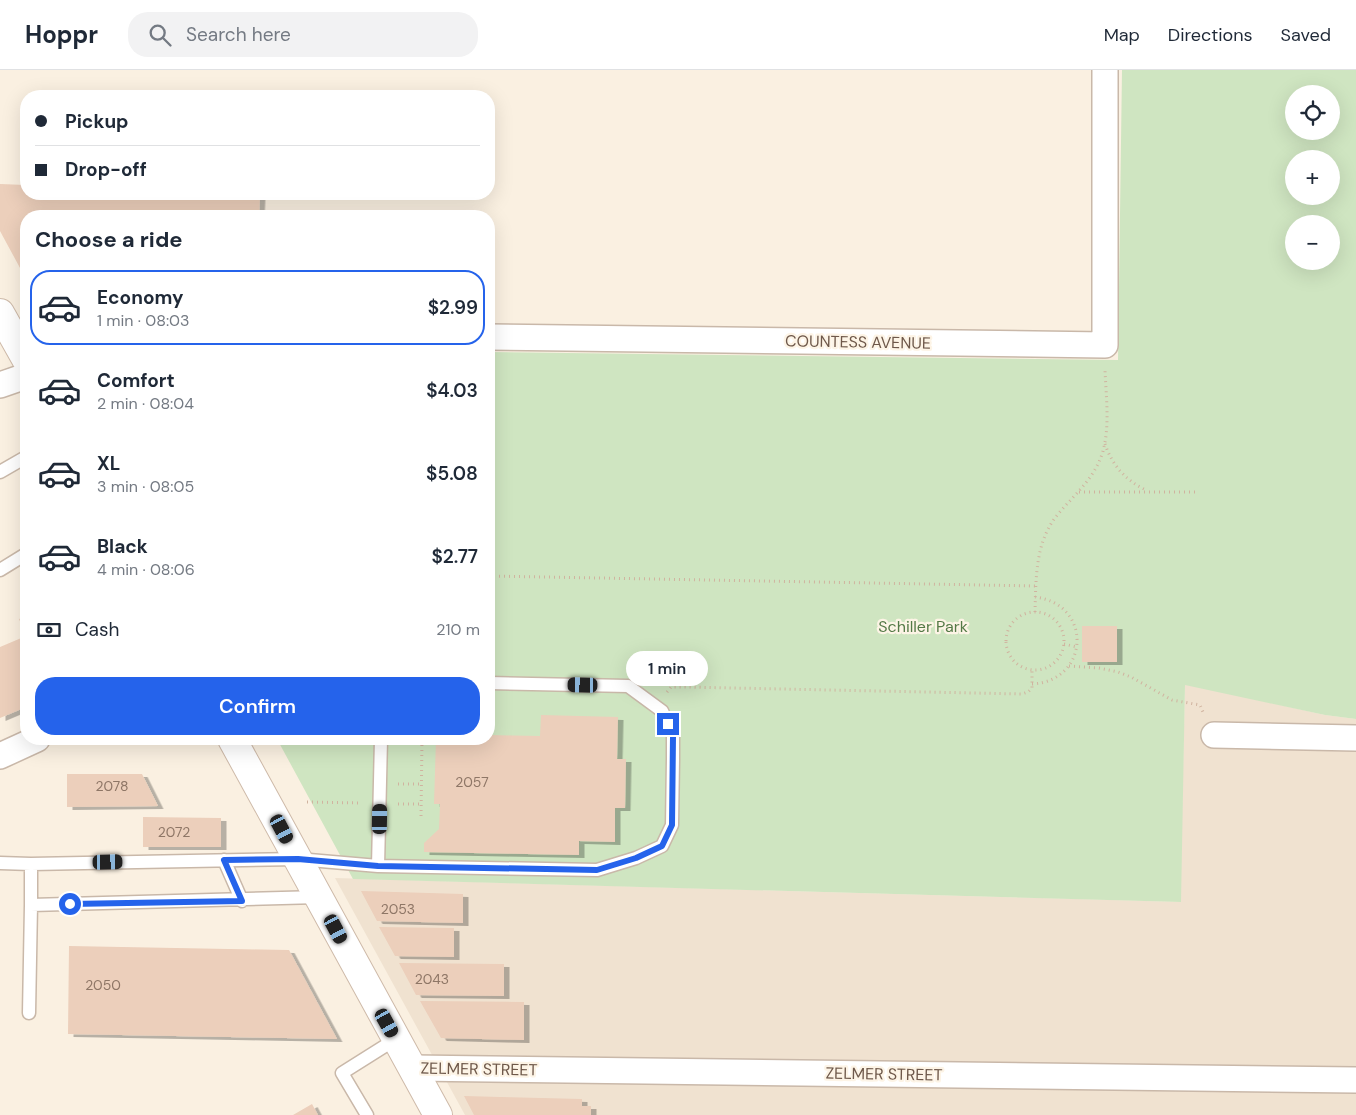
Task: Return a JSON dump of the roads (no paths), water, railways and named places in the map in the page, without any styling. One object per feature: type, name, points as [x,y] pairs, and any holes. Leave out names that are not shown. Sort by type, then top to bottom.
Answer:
[{"type":"main road","points":[[0,313],[20,348]]},
{"type":"main road","points":[[235,745],[436,1114]]},
{"type":"street","name":"COUNTESS AVENUE","points":[[495,337],[1105,345],[1105,70]]},
{"type":"street","points":[[0,385],[20,378]]},
{"type":"street","points":[[1214,735],[1356,738]]},
{"type":"street","points":[[0,755],[23,745]]},
{"type":"street","name":"ZELMER STREET","points":[[412,1068],[1356,1080]]},
{"type":"lane","points":[[0,472],[20,460]]},
{"type":"lane","points":[[0,570],[20,558]]},
{"type":"lane","points":[[0,863],[298,859],[378,866],[597,870],[636,858],[662,846],[672,825],[673,736],[662,711],[628,686],[495,683]]},
{"type":"lane","points":[[378,866],[382,745]]},
{"type":"lane","points":[[224,860],[242,901]]},
{"type":"lane","points":[[29,1013],[31,864]]},
{"type":"lane","points":[[31,905],[319,898]]},
{"type":"lane","points":[[367,1115],[342,1073],[396,1039]]},
{"type":"park label","name":"Schiller Park","points":[[923,626]]}]
